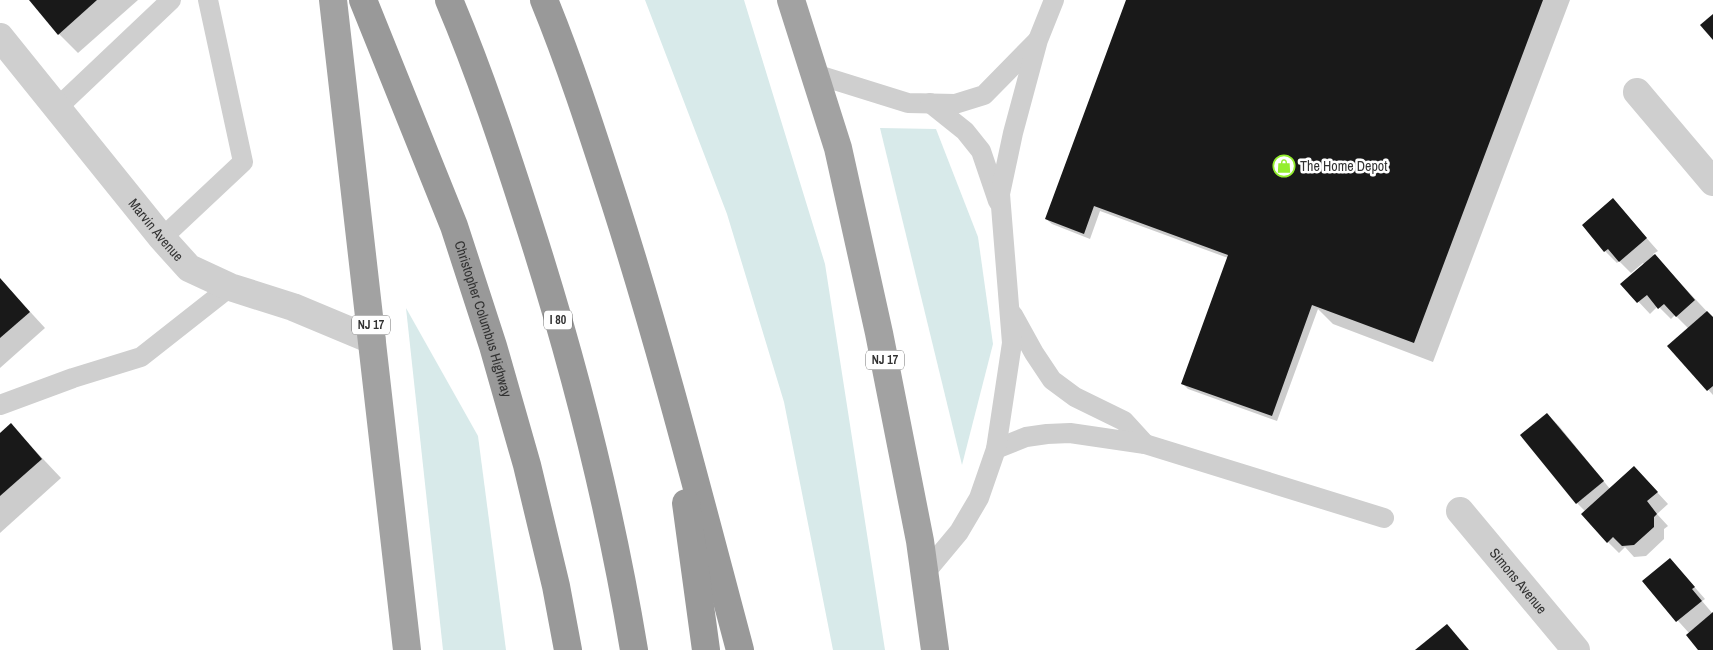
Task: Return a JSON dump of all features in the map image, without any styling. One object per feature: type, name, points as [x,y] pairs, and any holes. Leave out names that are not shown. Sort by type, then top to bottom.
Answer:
[{"type":"highway","name":"NJ 17","points":[[333,0],[407,650]]},
{"type":"highway","name":"I 80","points":[[449,0],[503,142],[576,381],[606,503],[634,650]]},
{"type":"highway","points":[[544,0],[600,155],[638,274],[670,385],[740,650]]},
{"type":"highway","name":"NJ 17","points":[[791,0],[838,148],[879,332],[920,541],[935,650]]},
{"type":"highway","name":"Christopher Columbus Highway","points":[[367,8],[454,226],[493,346],[527,465],[556,586],[568,650]]},
{"type":"highway","points":[[670,385],[706,650]]},
{"type":"street","name":"Marvin Avenue","points":[[0,37],[162,238],[189,268],[230,287],[293,307],[372,340]]},
{"type":"street","points":[[1637,92],[1713,182]]},
{"type":"street","name":"Simons Avenue","points":[[1460,511],[1576,650]]},
{"type":"lane","points":[[57,108],[171,0]]},
{"type":"lane","points":[[162,238],[243,162],[208,0]]},
{"type":"lane","points":[[924,574],[959,532],[979,498],[996,449],[1012,343],[1000,194],[1013,133],[1038,40],[1054,0]]},
{"type":"lane","points":[[815,74],[908,103],[955,104],[984,95],[1038,40]]},
{"type":"lane","points":[[930,103],[965,131],[981,151],[1001,213]]},
{"type":"lane","points":[[0,405],[73,378],[141,357],[230,287]]},
{"type":"lane","points":[[1009,309],[1052,380],[1075,397],[1124,421],[1145,444]]},
{"type":"lane","points":[[996,449],[1026,437],[1070,433],[1145,444],[1384,518]]},
{"type":"shaded area","points":[[645,0],[744,0],[825,264],[885,650],[833,650],[784,402],[727,214]]},
{"type":"shaded area","points":[[880,128],[936,129],[978,237],[993,344],[962,465]]},
{"type":"shaded area","points":[[406,308],[478,436],[506,650],[443,650]]},
{"type":"building","points":[[29,0],[97,0],[58,35]]},
{"type":"building","name":"The Home Depot","points":[[1126,0],[1543,0],[1414,343],[1312,305],[1272,416],[1181,384],[1228,255],[1094,206],[1084,234],[1045,219]]},
{"type":"building","points":[[1713,14],[1713,40],[1700,25]]},
{"type":"building","points":[[1613,198],[1647,238],[1619,262],[1608,249],[1604,252],[1582,225]]},
{"type":"building","points":[[1655,254],[1695,300],[1676,317],[1664,304],[1658,309],[1647,295],[1637,303],[1620,284]]},
{"type":"building","points":[[0,278],[30,312],[0,338]]},
{"type":"building","points":[[1707,311],[1713,317],[1713,386],[1707,391],[1667,346]]},
{"type":"building","points":[[1547,413],[1604,481],[1576,504],[1520,435]]},
{"type":"building","points":[[11,423],[42,459],[0,496],[0,433]]},
{"type":"building","points":[[1634,466],[1658,492],[1647,501],[1657,514],[1654,517],[1654,527],[1634,545],[1622,546],[1613,537],[1607,543],[1581,514]]},
{"type":"building","points":[[1670,558],[1695,587],[1692,589],[1702,601],[1676,622],[1642,581]]},
{"type":"building","points":[[1713,612],[1713,650],[1698,650],[1686,635]]},
{"type":"building","points":[[1447,624],[1469,650],[1415,650]]},
{"type":"place","name":"The Home Depot","points":[[1284,166]]}]
